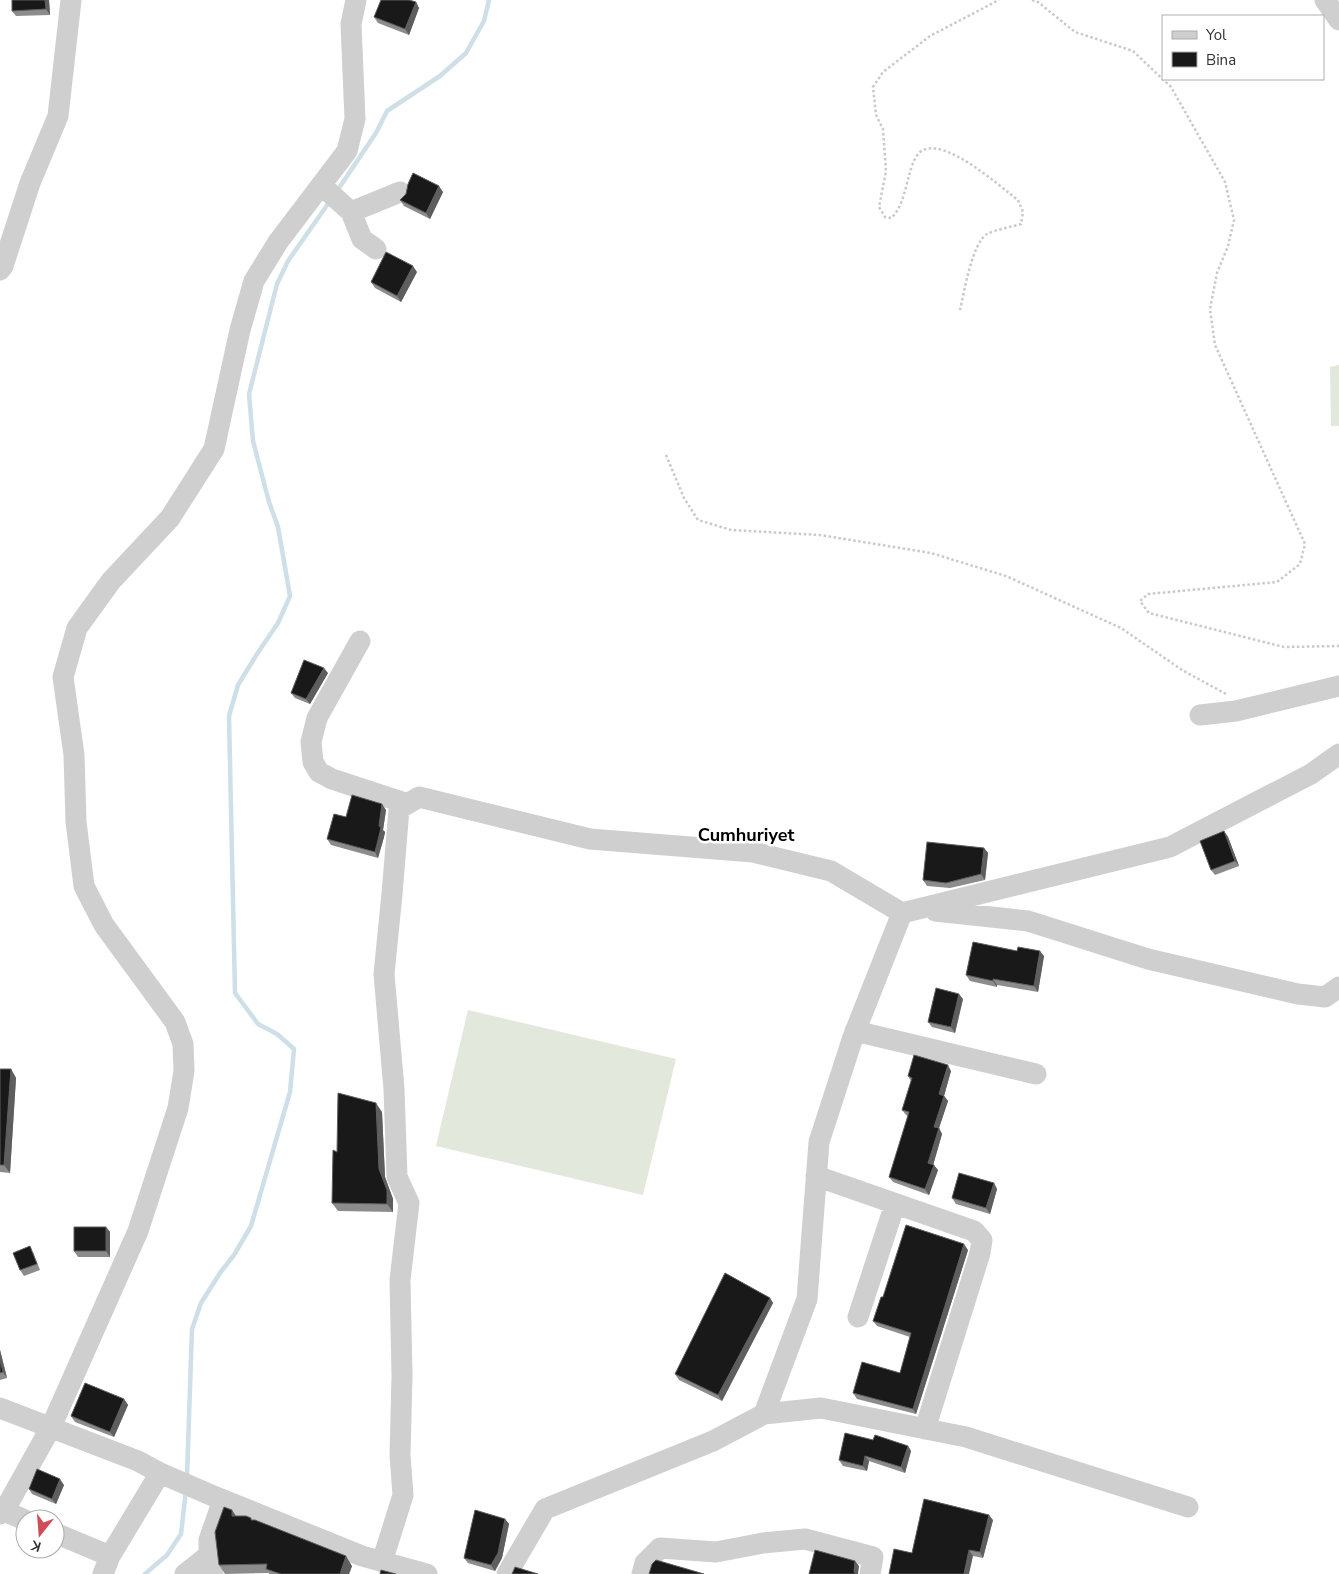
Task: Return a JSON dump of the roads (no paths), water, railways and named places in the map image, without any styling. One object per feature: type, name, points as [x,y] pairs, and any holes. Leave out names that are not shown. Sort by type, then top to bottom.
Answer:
[{"type":"street","points":[[0,270],[4,266],[30,183],[58,116],[71,0]]},
{"type":"street","points":[[15,1517],[2,1512],[51,1426],[138,1232],[178,1108],[184,1071],[183,1044],[175,1022],[104,925],[84,886],[76,822],[74,755],[63,677],[77,628],[111,581],[170,518],[214,449],[238,339],[254,280],[278,242],[347,151],[355,119],[351,24],[356,0]]},
{"type":"street","points":[[1325,0],[1339,20]]},
{"type":"street","points":[[321,185],[351,212],[362,239],[376,249]]},
{"type":"street","points":[[351,212],[400,192]]},
{"type":"street","points":[[360,641],[317,718],[311,742],[313,762],[319,772],[332,779],[408,804]]},
{"type":"street","points":[[1200,714],[1236,711],[1339,686]]},
{"type":"street","points":[[911,911],[1170,847],[1311,774],[1339,754]]},
{"type":"street","points":[[368,1564],[403,1495],[400,1456],[402,1376],[400,1280],[409,1203],[397,1177],[394,1089],[384,974],[399,809],[419,797],[590,839],[753,852],[831,871],[911,911],[1028,921],[1148,959],[1298,994],[1325,997],[1339,987]]},
{"type":"street","points":[[764,1414],[806,1299],[819,1142],[855,1031],[911,911]]},
{"type":"street","points":[[855,1031],[1036,1074]]},
{"type":"street","points":[[816,1176],[974,1231],[982,1240],[980,1253],[925,1429]]},
{"type":"street","points":[[858,1317],[895,1204]]},
{"type":"street","points":[[0,1408],[138,1461],[169,1477],[368,1564],[427,1574]]},
{"type":"street","points":[[507,1574],[545,1509],[713,1441],[764,1414],[821,1408],[966,1438],[1188,1507]]},
{"type":"street","points":[[65,1539],[106,1565],[169,1477]]},
{"type":"street","points":[[185,1574],[211,1564],[209,1540],[217,1498]]},
{"type":"street","points":[[642,1574],[645,1563],[660,1548],[716,1552],[763,1542],[805,1539],[873,1558],[870,1574]]},
{"type":"waterway","points":[[337,191],[376,133],[387,111],[440,76],[466,53],[484,21],[489,0]]},
{"type":"waterway","points":[[187,1477],[192,1329],[201,1303],[234,1255],[251,1226],[290,1092],[294,1049],[277,1034],[258,1024],[235,993],[229,716],[238,685],[278,623],[290,596],[278,527],[269,502],[253,441],[249,394],[277,284],[288,261],[330,201]]},
{"type":"waterway","points":[[145,1574],[167,1555],[181,1534],[186,1490]]},
{"type":"district","name":"Cumhuriyet","points":[[746,835]]}]
